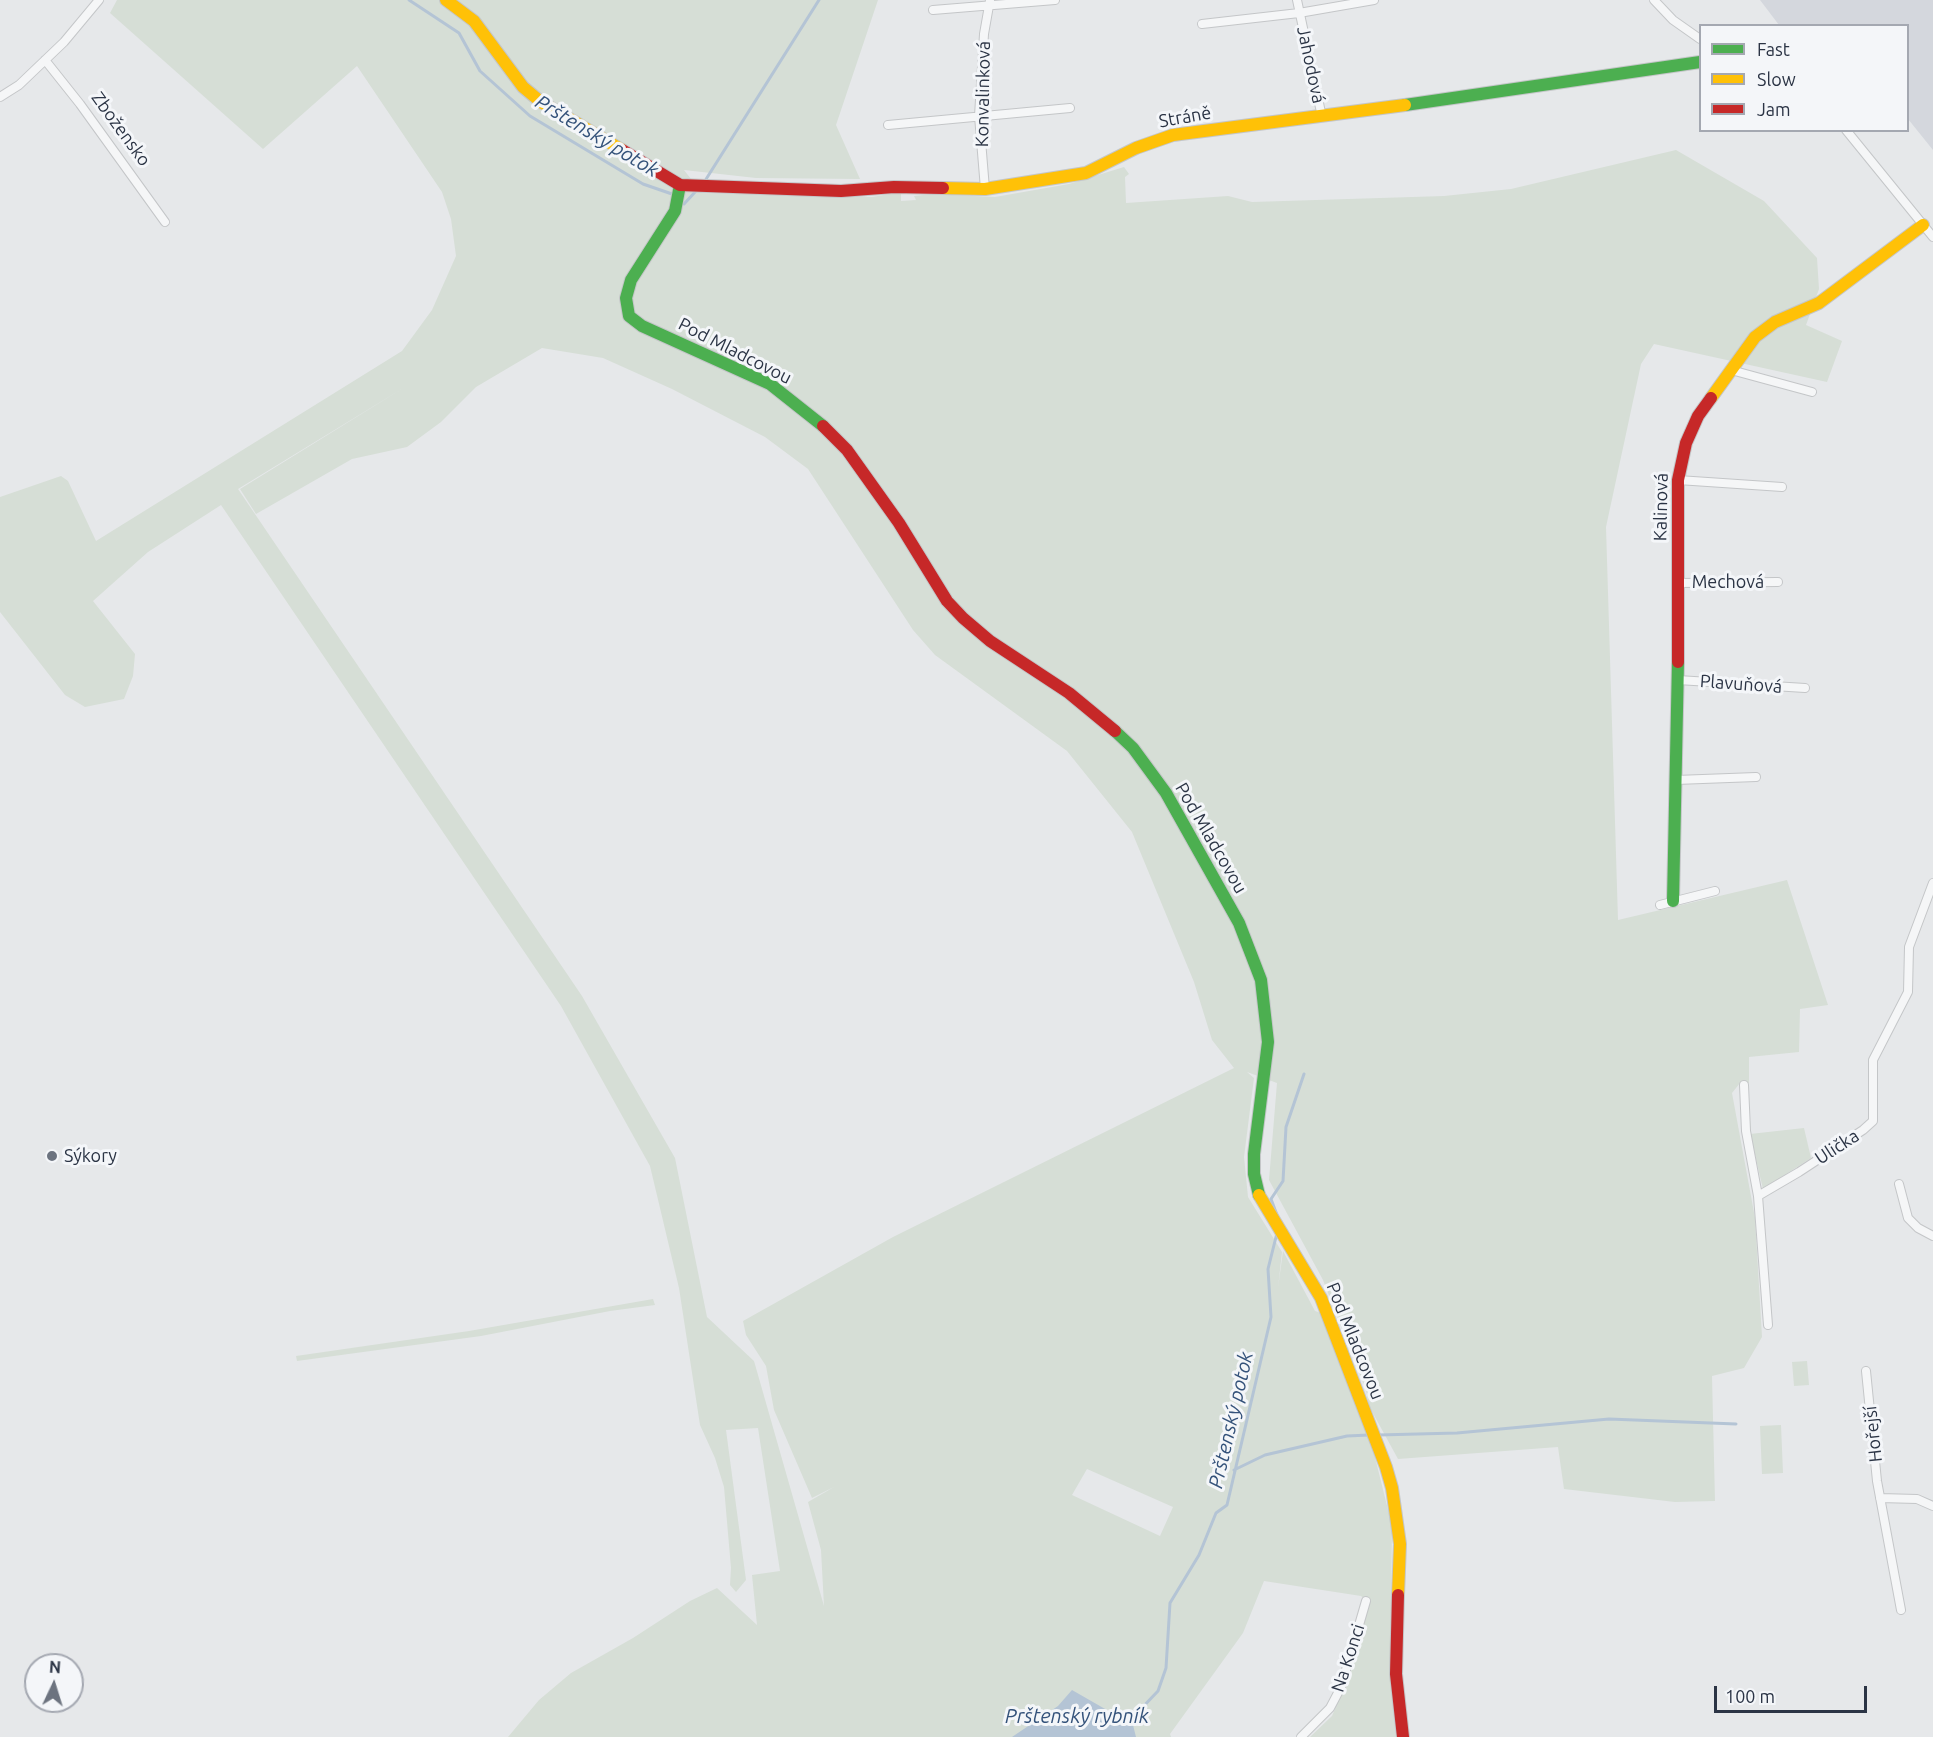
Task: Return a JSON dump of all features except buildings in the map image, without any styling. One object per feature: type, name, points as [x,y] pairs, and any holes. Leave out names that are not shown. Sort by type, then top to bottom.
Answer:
[{"type":"street","points":[[0,97],[19,84],[45,60],[86,18],[99,0]]},
{"type":"street","points":[[446,0],[485,33],[512,74],[532,94],[567,119],[680,185]]},
{"type":"street","points":[[933,10],[989,3],[1055,0]]},
{"type":"street","name":"Jahodová","points":[[1297,0],[1322,117]]},
{"type":"street","name":"Jahodová","points":[[1202,24],[1299,13],[1374,0]]},
{"type":"street","points":[[1654,0],[1673,20],[1699,38]]},
{"type":"street","name":"Konvalinková","points":[[985,189],[979,116],[989,3]]},
{"type":"street","name":"Zbožensko","points":[[45,60],[80,104],[165,222]]},
{"type":"street","name":"Stráně","points":[[680,185],[842,191],[894,187],[985,189],[1042,182],[1086,173],[1136,148],[1173,135],[1322,117],[1699,63]]},
{"type":"street","points":[[888,125],[1070,108]]},
{"type":"street","points":[[1848,132],[1933,237]]},
{"type":"street","name":"Pod Mladcovou","points":[[680,185],[675,210],[631,280],[626,298],[629,316],[642,326],[770,384],[810,414],[847,450],[947,601],[963,618],[990,641],[1104,720],[1133,748],[1166,793],[1239,923],[1256,965],[1265,996],[1268,1042],[1258,1105],[1254,1164],[1259,1196],[1269,1216],[1321,1298],[1392,1488],[1400,1544],[1396,1674],[1403,1737]]},
{"type":"street","name":"Kalinová","points":[[1673,902],[1678,680],[1678,480],[1686,443],[1698,416],[1755,337],[1775,322],[1819,303],[1851,276],[1923,225]]},
{"type":"street","points":[[1731,370],[1812,392]]},
{"type":"street","points":[[1678,480],[1782,487]]},
{"type":"street","name":"Mechová","points":[[1679,583],[1778,582]]},
{"type":"street","name":"Plavuňová","points":[[1678,680],[1805,688]]},
{"type":"street","points":[[1676,780],[1756,777]]},
{"type":"street","name":"Ulička","points":[[1758,1196],[1799,1172],[1873,1121],[1873,1060],[1908,992],[1909,947],[1933,883]]},
{"type":"street","points":[[1660,905],[1716,891]]},
{"type":"street","points":[[1744,1086],[1746,1131],[1758,1196],[1768,1325]]},
{"type":"street","points":[[1899,1184],[1908,1218],[1918,1228],[1933,1236]]},
{"type":"street","name":"Hořejší","points":[[1866,1371],[1880,1498],[1901,1610]]},
{"type":"street","points":[[1880,1498],[1917,1499],[1933,1506]]},
{"type":"street","name":"Na Konci","points":[[1301,1737],[1330,1708],[1341,1687],[1366,1601]]},
{"type":"shaded area","points":[[117,0],[878,0],[836,125],[860,179],[756,178],[684,170],[702,193],[872,197],[901,192],[901,201],[916,200],[914,196],[933,194],[995,197],[1069,184],[1124,167],[1129,174],[1125,177],[1126,203],[1228,196],[1252,202],[1444,196],[1511,189],[1676,150],[1764,201],[1817,258],[1819,289],[1806,325],[1842,341],[1827,382],[1654,344],[1641,364],[1606,527],[1618,920],[1787,880],[1828,1005],[1800,1009],[1799,1052],[1749,1057],[1749,1083],[1740,1083],[1732,1093],[1755,1218],[1762,1337],[1744,1368],[1712,1376],[1715,1501],[1675,1502],[1564,1489],[1558,1447],[1398,1459],[1369,1406],[1366,1390],[1323,1280],[1269,1180],[1277,1083],[1247,1072],[1254,1078],[1244,1157],[1248,1197],[1282,1252],[1278,1288],[1283,1251],[1315,1311],[1321,1313],[1372,1445],[1392,1526],[1390,1681],[1396,1737],[1310,1737],[1332,1716],[1353,1667],[1368,1602],[1361,1596],[1264,1581],[1243,1633],[1170,1734],[1171,1737],[508,1737],[539,1700],[571,1673],[633,1638],[690,1601],[717,1588],[757,1625],[752,1575],[780,1571],[758,1428],[726,1430],[746,1580],[736,1592],[730,1585],[731,1568],[724,1487],[715,1458],[700,1425],[679,1288],[650,1166],[561,1006],[221,505],[148,552],[93,601],[135,654],[133,676],[124,699],[85,707],[65,695],[0,612],[0,497],[61,476],[68,481],[96,541],[402,351],[432,310],[456,256],[451,219],[442,192],[357,66],[263,149],[110,13]],"holes":[[[542,348],[603,358],[672,389],[765,437],[808,469],[913,630],[935,655],[1067,751],[1132,832],[1194,982],[1212,1040],[1234,1068],[893,1237],[743,1321],[746,1335],[766,1366],[774,1410],[812,1498],[834,1487],[808,1502],[821,1550],[824,1606],[754,1361],[707,1317],[675,1158],[582,996],[238,489],[405,387],[240,489],[256,514],[352,459],[407,447],[441,422],[476,387]],[[1087,1469],[1173,1507],[1160,1536],[1072,1495]]]},
{"type":"shaded area","points":[[1760,0],[1933,0],[1933,150],[1909,120],[1909,24],[1778,24]]},
{"type":"shaded area","points":[[1804,1128],[1811,1158],[1763,1189],[1750,1134]]},
{"type":"shaded area","points":[[653,1299],[655,1305],[610,1311],[481,1336],[297,1361],[296,1356],[469,1331]]},
{"type":"shaded area","points":[[1807,1361],[1809,1385],[1794,1386],[1792,1362]]},
{"type":"shaded area","points":[[1781,1425],[1783,1473],[1762,1474],[1760,1426]]},
{"type":"water","name":"Prštenský rybník","points":[[1072,1690],[1133,1725],[1136,1737],[1012,1737],[1058,1706]]},
{"type":"waterway","name":"Prštenský potok","points":[[409,0],[459,33],[480,71],[530,116],[643,184],[672,194]]},
{"type":"waterway","points":[[703,184],[819,0]]},
{"type":"waterway","points":[[684,204],[696,191]]},
{"type":"waterway","name":"Prštenský potok","points":[[1277,1215],[1271,1199],[1283,1181],[1286,1127],[1304,1074]]},
{"type":"waterway","name":"Prštenský potok","points":[[1119,1722],[1138,1712],[1158,1691],[1166,1668],[1170,1603],[1199,1555],[1216,1513],[1227,1505],[1271,1317],[1268,1269],[1277,1233]]},
{"type":"waterway","points":[[1378,1435],[1457,1433],[1609,1419],[1736,1424]]},
{"type":"waterway","points":[[1234,1470],[1265,1455],[1347,1436],[1369,1435]]},
{"type":"traffic: fast","points":[[1405,105],[1699,62]]},
{"type":"traffic: fast","points":[[680,185],[675,211],[631,280],[626,298],[629,316],[642,326],[770,384],[823,426]]},
{"type":"traffic: fast","points":[[1673,901],[1678,662]]},
{"type":"traffic: fast","points":[[1115,731],[1133,748],[1166,793],[1239,923],[1261,980],[1268,1042],[1254,1154],[1254,1174],[1259,1195]]},
{"type":"traffic: slow","points":[[446,0],[474,21],[523,87],[541,102],[622,150]]},
{"type":"traffic: slow","points":[[943,188],[985,189],[1086,173],[1136,148],[1173,135],[1405,105]]},
{"type":"traffic: slow","points":[[1711,398],[1755,337],[1775,322],[1819,303],[1923,225]]},
{"type":"traffic: slow","points":[[1259,1195],[1321,1298],[1386,1467],[1392,1488],[1400,1544],[1398,1595]]},
{"type":"traffic: jam","points":[[622,150],[680,185],[841,191],[894,187],[943,188]]},
{"type":"traffic: jam","points":[[1678,662],[1678,480],[1686,443],[1698,416],[1711,398]]},
{"type":"traffic: jam","points":[[823,426],[847,450],[899,523],[947,601],[963,618],[990,641],[1069,693],[1115,731]]},
{"type":"traffic: jam","points":[[1398,1595],[1396,1674],[1403,1737]]},
{"type":"place","name":"Sýkory","points":[[52,1156]]}]
